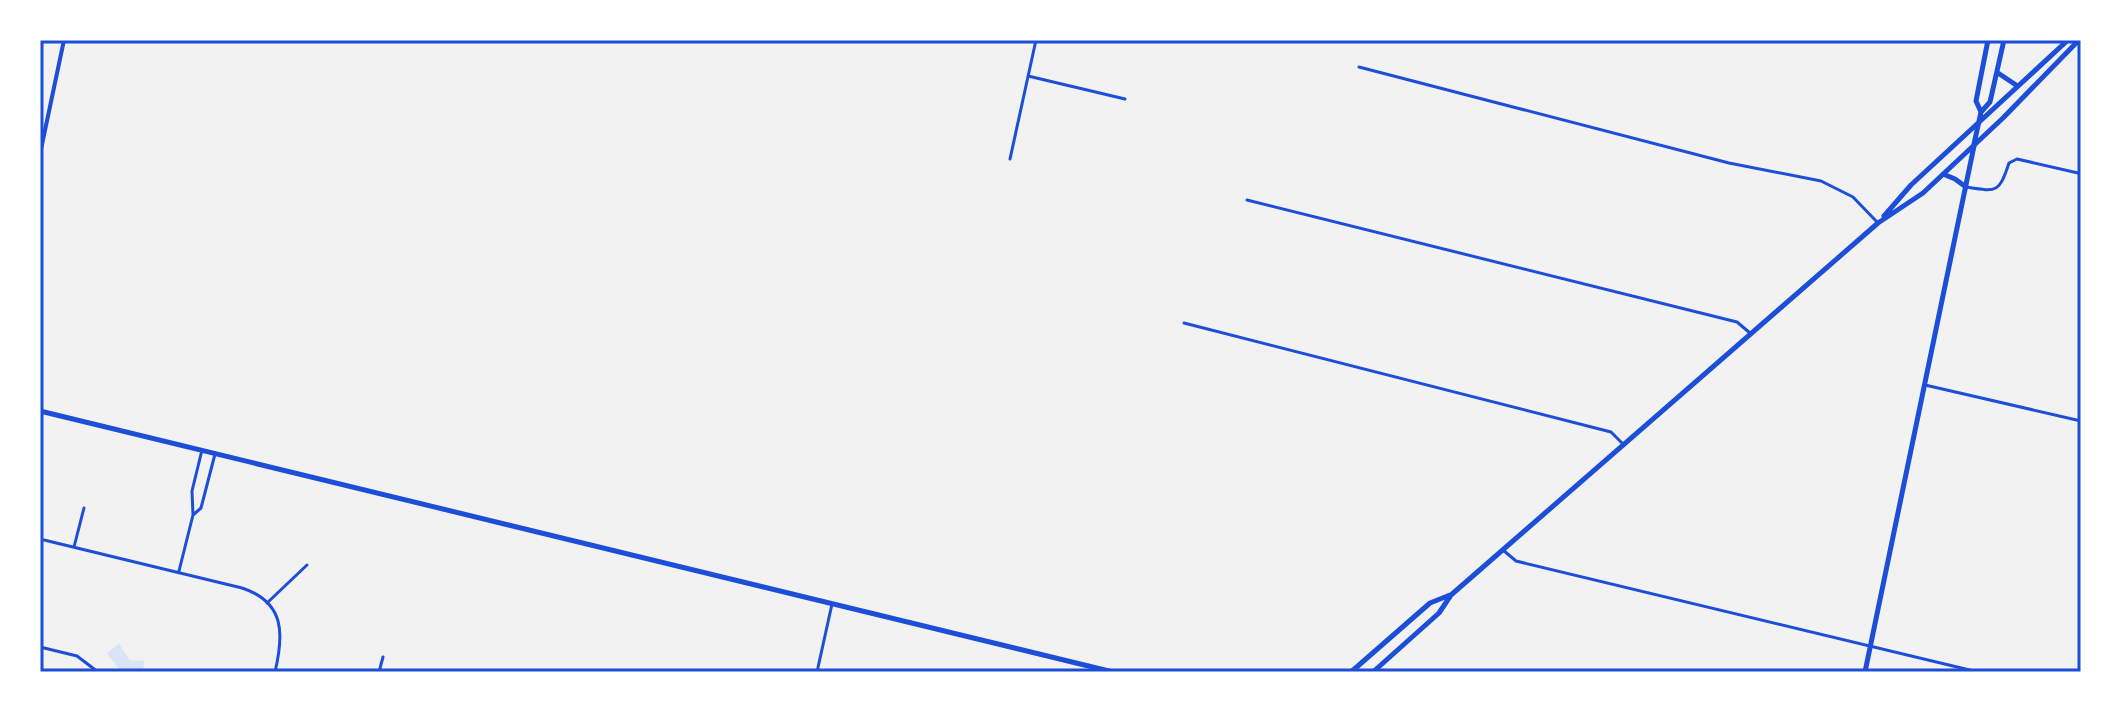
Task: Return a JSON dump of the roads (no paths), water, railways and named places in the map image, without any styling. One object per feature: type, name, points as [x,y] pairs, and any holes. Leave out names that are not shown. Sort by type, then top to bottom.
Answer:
[{"type":"main road","points":[[1981,112],[1976,101],[1988,40]]},
{"type":"main road","points":[[1865,672],[1979,121],[1981,112],[1990,102],[2004,40]]},
{"type":"main road","points":[[1878,223],[1911,185],[2068,40]]},
{"type":"main road","points":[[1373,672],[1439,613],[1451,595],[1750,333],[1878,223],[1923,193],[2079,40]]},
{"type":"main road","points":[[1997,73],[2004,80],[2017,85]]},
{"type":"main road","points":[[1943,174],[1966,187]]},
{"type":"main road","points":[[40,411],[1113,672]]},
{"type":"main road","points":[[1351,672],[1430,603],[1451,595]]},
{"type":"street","points":[[40,154],[64,40]]},
{"type":"street","points":[[1010,159],[1036,40]]},
{"type":"street","points":[[1359,67],[1729,163],[1821,181],[1853,197],[1878,223]]},
{"type":"street","points":[[1028,76],[1125,99]]},
{"type":"street","points":[[1966,187],[1991,191],[2004,180],[2009,163],[2017,159],[2078,173],[2081,171]]},
{"type":"street","points":[[1247,200],[1737,322],[1750,333]]},
{"type":"street","points":[[1184,323],[1611,432],[1624,445]]},
{"type":"street","points":[[1925,385],[2081,421]]},
{"type":"street","points":[[179,572],[193,515],[192,491],[202,450]]},
{"type":"street","points":[[193,515],[201,508],[215,454]]},
{"type":"street","points":[[74,547],[84,508]]},
{"type":"street","points":[[44,540],[245,589],[267,603],[277,617],[282,636],[275,672]]},
{"type":"street","points":[[1503,550],[1516,561],[1978,672]]},
{"type":"street","points":[[267,603],[307,565]]},
{"type":"street","points":[[817,672],[832,604]]},
{"type":"street","points":[[40,647],[77,656],[98,672]]},
{"type":"street","points":[[379,672],[383,657]]}]
